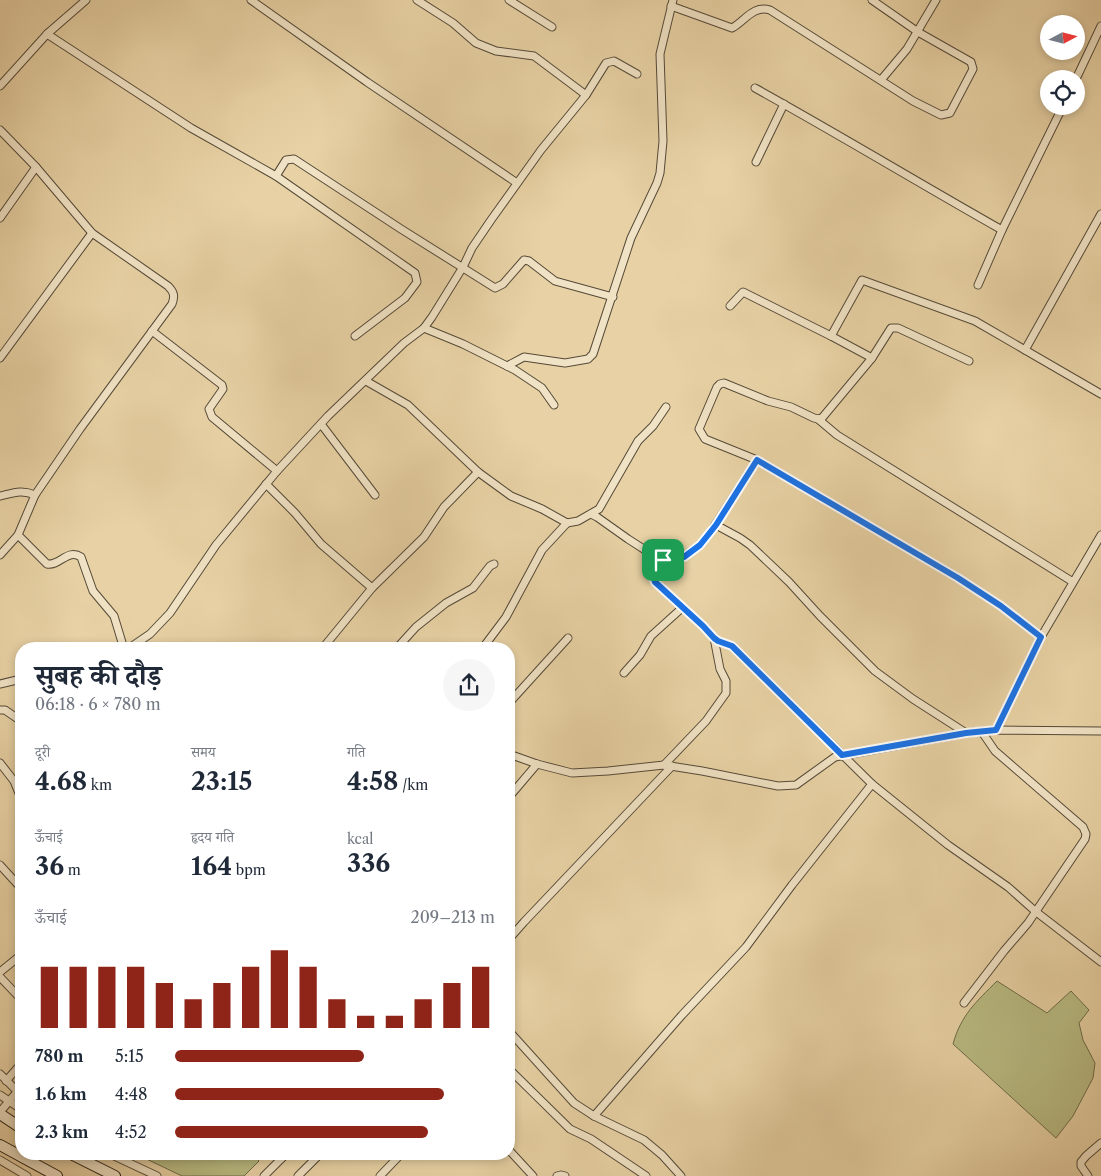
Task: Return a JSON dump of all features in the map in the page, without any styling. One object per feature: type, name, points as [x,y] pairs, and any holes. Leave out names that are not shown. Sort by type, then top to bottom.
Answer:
[{"type":"street","points":[[0,86],[47,34],[86,0]]},
{"type":"street","points":[[252,0],[368,82],[517,183]]},
{"type":"street","points":[[416,0],[453,23],[476,43],[496,51],[534,56],[586,95]]},
{"type":"street","points":[[509,0],[552,28]]},
{"type":"street","points":[[507,366],[524,357],[565,363],[588,359],[593,354],[631,238],[658,183],[663,141],[660,54],[672,3],[732,28],[750,13],[761,9],[770,10],[931,111],[946,115],[953,110],[973,66],[918,32],[872,0]]},
{"type":"street","points":[[881,80],[903,55],[936,0]]},
{"type":"street","points":[[1080,70],[1101,26]]},
{"type":"street","points":[[47,34],[191,128],[276,176],[415,274],[417,278],[415,286],[405,298],[355,336]]},
{"type":"street","points":[[138,642],[150,634],[170,613],[216,545],[277,471],[321,424],[404,343],[424,328],[463,266],[472,248],[517,183],[586,95],[606,63],[614,61],[637,74]]},
{"type":"street","points":[[755,88],[1002,230]]},
{"type":"street","points":[[756,162],[784,104]]},
{"type":"street","points":[[978,285],[1002,230],[1059,115]]},
{"type":"street","points":[[0,130],[36,168],[92,233],[174,292],[172,304],[80,429],[35,495],[18,535],[0,555]]},
{"type":"street","points":[[276,176],[286,160],[294,159],[495,288],[503,284],[521,261],[526,260],[555,281],[613,297]]},
{"type":"street","points":[[0,218],[36,168]]},
{"type":"street","points":[[1025,350],[1101,214]]},
{"type":"street","points":[[0,358],[92,233]]},
{"type":"street","points":[[831,336],[862,280],[975,321],[1101,394]]},
{"type":"street","points":[[730,306],[742,292],[872,358]]},
{"type":"street","points":[[818,419],[825,415],[872,358],[888,330],[894,327],[969,361]]},
{"type":"street","points":[[424,328],[463,344],[507,366],[542,388],[554,405]]},
{"type":"street","points":[[152,331],[222,385],[223,389],[209,409],[212,417],[277,471]]},
{"type":"street","points":[[366,381],[408,405],[478,472],[511,496],[542,508],[567,523]]},
{"type":"street","points":[[1041,637],[1001,606],[958,578],[757,460],[705,439],[699,429],[720,384],[724,383],[768,401],[791,407],[818,419],[837,435],[1073,582]]},
{"type":"street","points":[[487,642],[506,617],[542,550],[567,523],[578,521],[602,505],[638,441],[653,426],[666,407]]},
{"type":"street","points":[[321,424],[374,495]]},
{"type":"street","points":[[757,460],[716,525],[700,545],[684,557],[663,560],[653,570],[652,578],[714,638],[732,646],[872,784],[948,845],[1008,887],[1101,962]]},
{"type":"street","points":[[328,642],[372,588],[424,537],[449,501],[478,472]]},
{"type":"street","points":[[266,484],[295,513],[321,544],[372,588]]},
{"type":"street","points":[[0,496],[22,491],[35,495]]},
{"type":"street","points":[[591,514],[663,560]]},
{"type":"street","points":[[716,525],[750,545],[789,582],[874,671],[966,733]]},
{"type":"street","points":[[18,535],[47,564],[54,564],[70,554],[81,557],[93,591],[114,616],[122,642]]},
{"type":"street","points":[[996,730],[1041,637],[1101,535]]},
{"type":"street","points":[[402,642],[416,627],[446,603],[472,588],[490,566],[494,564]]},
{"type":"street","points":[[624,673],[640,656],[651,636],[682,608]]},
{"type":"street","points":[[515,696],[568,638]]},
{"type":"street","points":[[664,766],[706,721],[726,693],[726,682],[720,669],[714,638]]},
{"type":"street","points":[[0,684],[15,680]]},
{"type":"street","points":[[0,710],[5,710],[15,717]]},
{"type":"street","points":[[515,756],[572,773],[672,766],[778,786],[790,786],[796,785],[828,760],[842,755],[966,733],[996,730],[1101,731]]},
{"type":"street","points":[[964,1003],[1036,911],[1085,839],[1086,830],[994,751],[982,732]]},
{"type":"street","points":[[0,762],[15,783]]},
{"type":"street","points":[[515,790],[537,764]]},
{"type":"street","points":[[515,932],[672,766]]},
{"type":"street","points":[[594,1116],[682,1015],[746,947],[792,885],[872,784]]},
{"type":"street","points":[[0,865],[15,881]]},
{"type":"street","points":[[0,972],[15,960]]},
{"type":"street","points":[[0,977],[15,993]]},
{"type":"street","points":[[515,1038],[574,1103],[594,1116],[644,1140],[662,1155],[681,1176]]},
{"type":"street","points":[[6,1081],[15,1071]]},
{"type":"street","points":[[0,1074],[15,1090]]},
{"type":"street","points":[[515,1075],[570,1129],[590,1139],[646,1176]]},
{"type":"street","points":[[0,1095],[15,1106]]},
{"type":"street","points":[[15,1097],[8,1102],[0,1113],[15,1124]]},
{"type":"street","points":[[1088,1176],[1081,1166],[1081,1162],[1101,1143]]},
{"type":"street","points":[[0,1145],[15,1153]]},
{"type":"street","points":[[515,1156],[533,1176]]},
{"type":"street","points":[[0,1160],[27,1176]]},
{"type":"street","points":[[28,1160],[57,1176]]},
{"type":"street","points":[[86,1160],[115,1176]]},
{"type":"street","points":[[123,1160],[157,1176]]},
{"type":"street","points":[[264,1176],[277,1160]]},
{"type":"street","points":[[298,1176],[314,1160]]},
{"type":"street","points":[[380,1176],[396,1160]]},
{"type":"street","points":[[557,1176],[565,1176]]},
{"type":"green space","points":[[997,981],[1047,1013],[1071,991],[1089,1010],[1079,1023],[1083,1040],[1095,1063],[1093,1078],[1073,1116],[1056,1138],[953,1044],[965,1017]]},
{"type":"green space","points":[[149,1160],[259,1161],[244,1176],[182,1176]]},
{"type":"route","points":[[757,460],[958,578],[1001,606],[1041,637],[996,730],[966,733],[842,755],[732,646],[714,638],[655,582],[652,578],[653,570],[663,560],[684,557],[700,545],[716,525],[757,460]]}]
